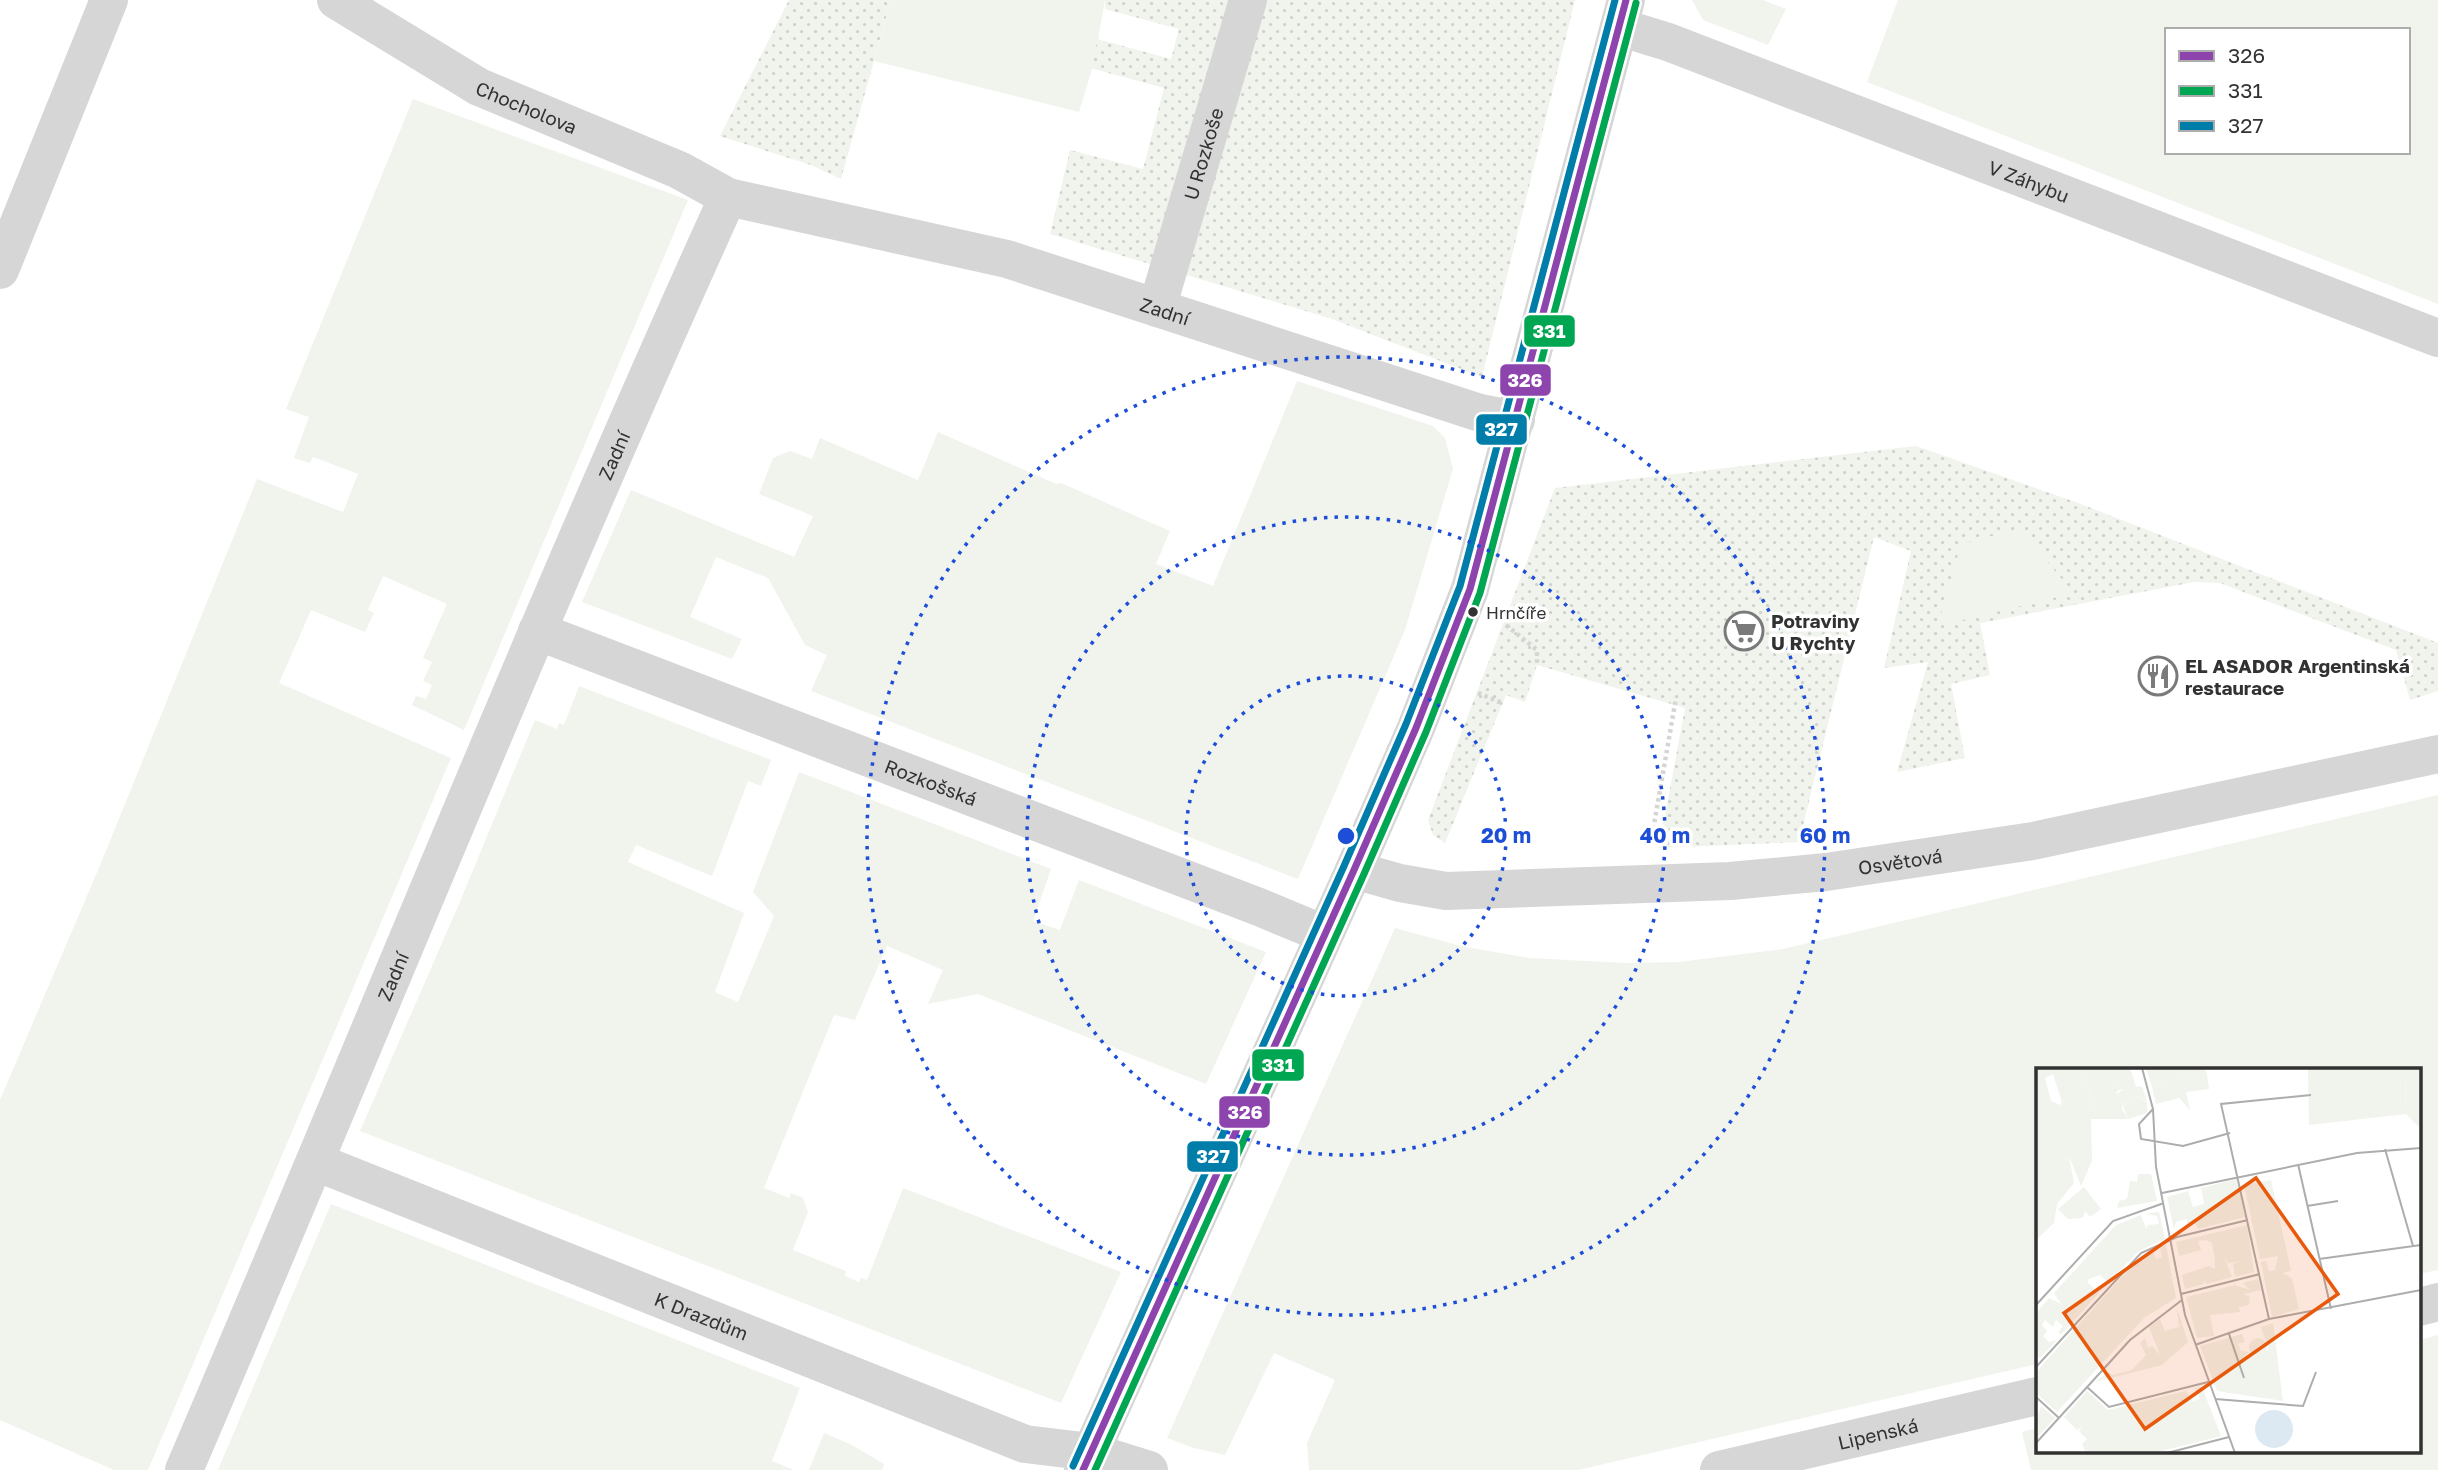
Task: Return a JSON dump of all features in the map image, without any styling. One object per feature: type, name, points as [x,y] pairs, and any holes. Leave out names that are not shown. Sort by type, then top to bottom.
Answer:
[{"type":"street","points":[[0,270],[109,0]]},
{"type":"street","name":"Chocholova","points":[[336,0],[480,87],[680,170],[727,197]]},
{"type":"street","name":"U Rozkoše","points":[[1157,307],[1248,0]]},
{"type":"street","points":[[1149,1470],[1087,1461],[1354,870],[1416,727],[1470,589],[1623,13]]},
{"type":"street","name":"V Záhybu","points":[[1623,13],[1681,47],[2438,338]]},
{"type":"street","name":"Zadní","points":[[184,1470],[316,1162],[537,631],[647,374],[727,197],[1007,259],[1480,412],[1516,419]]},
{"type":"street","name":"Rozkošská","points":[[537,631],[1324,934]]},
{"type":"street","name":"Osvětová","points":[[1354,870],[1400,883],[1446,891],[1730,881],[1826,872],[2034,841],[2438,754]]},
{"type":"street","name":"K Drazdům","points":[[316,1162],[1025,1444],[1053,1449],[1087,1461]]},
{"type":"street","points":[[2420,1307],[2438,1302]]},
{"type":"street","name":"Lipenská","points":[[1719,1470],[2036,1396]]},
{"type":"path","points":[[1502,622],[1537,650],[1537,665]]},
{"type":"path","points":[[1474,691],[1502,703]]},
{"type":"path","points":[[1651,841],[1676,698]]},
{"type":"shaded area","points":[[789,0],[891,0],[841,179],[811,165],[720,136]]},
{"type":"shaded area","points":[[891,0],[1105,0],[1090,67],[1092,69],[1079,112],[874,61]]},
{"type":"shaded area","points":[[1105,0],[1575,0],[1482,377],[1329,318],[1050,234],[1070,150],[1143,169],[1164,88],[1090,68],[1097,39],[1171,59],[1179,29],[1105,9]]},
{"type":"shaded area","points":[[1692,0],[1763,0],[1786,9],[1768,45],[1703,20]]},
{"type":"shaded area","points":[[1898,0],[2438,0],[2438,304],[1867,82]]},
{"type":"shaded area","points":[[413,99],[688,200],[464,730],[412,705],[416,696],[426,699],[432,685],[423,681],[432,662],[423,658],[447,604],[383,576],[368,610],[374,613],[365,632],[311,610],[279,683],[451,758],[148,1470],[114,1470],[0,1420],[0,1100],[101,863],[257,479],[343,512],[358,474],[313,457],[310,463],[294,458],[309,417],[286,409]]},
{"type":"shaded area","points":[[1297,381],[1433,426],[1445,438],[1453,469],[1405,630],[1298,879],[811,691],[827,655],[805,645],[768,578],[716,557],[690,617],[742,639],[732,659],[582,602],[631,490],[794,557],[813,516],[759,494],[773,458],[790,451],[812,459],[820,438],[918,480],[938,432],[1170,531],[1156,564],[1213,586]]},
{"type":"shaded area","points":[[1916,446],[2078,503],[2438,643],[2438,691],[2410,700],[2396,650],[2220,583],[2194,582],[1980,623],[1990,675],[1951,684],[1965,758],[1897,772],[1928,662],[1884,668],[1911,551],[1874,537],[1799,842],[1659,848],[1685,708],[1537,665],[1525,702],[1506,695],[1445,843],[1433,835],[1428,820],[1555,488]]},
{"type":"shaded area","points":[[2019,529],[2074,593],[1938,626],[1961,544]]},
{"type":"shaded area","points":[[579,686],[771,760],[761,786],[748,781],[712,876],[636,845],[628,862],[744,913],[715,992],[738,1002],[774,916],[753,892],[799,772],[1051,869],[1033,921],[1060,930],[1079,880],[1266,952],[1206,1084],[978,994],[928,1004],[943,970],[887,946],[855,1020],[834,1015],[764,1188],[789,1198],[791,1193],[803,1198],[808,1212],[793,1250],[846,1271],[845,1276],[859,1282],[861,1278],[867,1280],[903,1188],[1121,1272],[1061,1403],[360,1131],[459,904],[535,720],[557,729],[559,723],[564,725]]},
{"type":"shaded area","points":[[2438,795],[2438,1270],[2420,1274],[2420,1068],[2036,1068],[2036,1364],[1578,1470],[1309,1470],[1307,1443],[1335,1380],[1274,1353],[1225,1455],[1167,1438],[1395,928],[1461,946],[1529,958],[1626,963],[1679,962],[1783,949]]},
{"type":"shaded area","points":[[331,1204],[800,1388],[772,1461],[794,1470],[218,1470]]},
{"type":"shaded area","points":[[2438,1335],[2438,1470],[2031,1470],[2022,1432],[2036,1428],[2036,1452],[2420,1452],[2420,1340]]},
{"type":"shaded area","points":[[824,1433],[852,1445],[884,1464],[882,1470],[809,1470]]},
{"type":"transit line","name":"327","points":[[1073,1466],[1344,866],[1406,724],[1460,586],[1615,0]]},
{"type":"transit line","name":"326","points":[[1083,1470],[1354,870],[1416,728],[1470,589],[1626,0]]},
{"type":"transit line","name":"331","points":[[1095,1470],[1364,874],[1426,732],[1480,593],[1636,3]]},
{"type":"place","name":"Hrnčíře","points":[[1473,612]]},
{"type":"place","name":"Potraviny U Rychty","points":[[1744,631]]},
{"type":"place","name":"EL ASADOR Argentinská restaurace","points":[[2158,676]]}]
